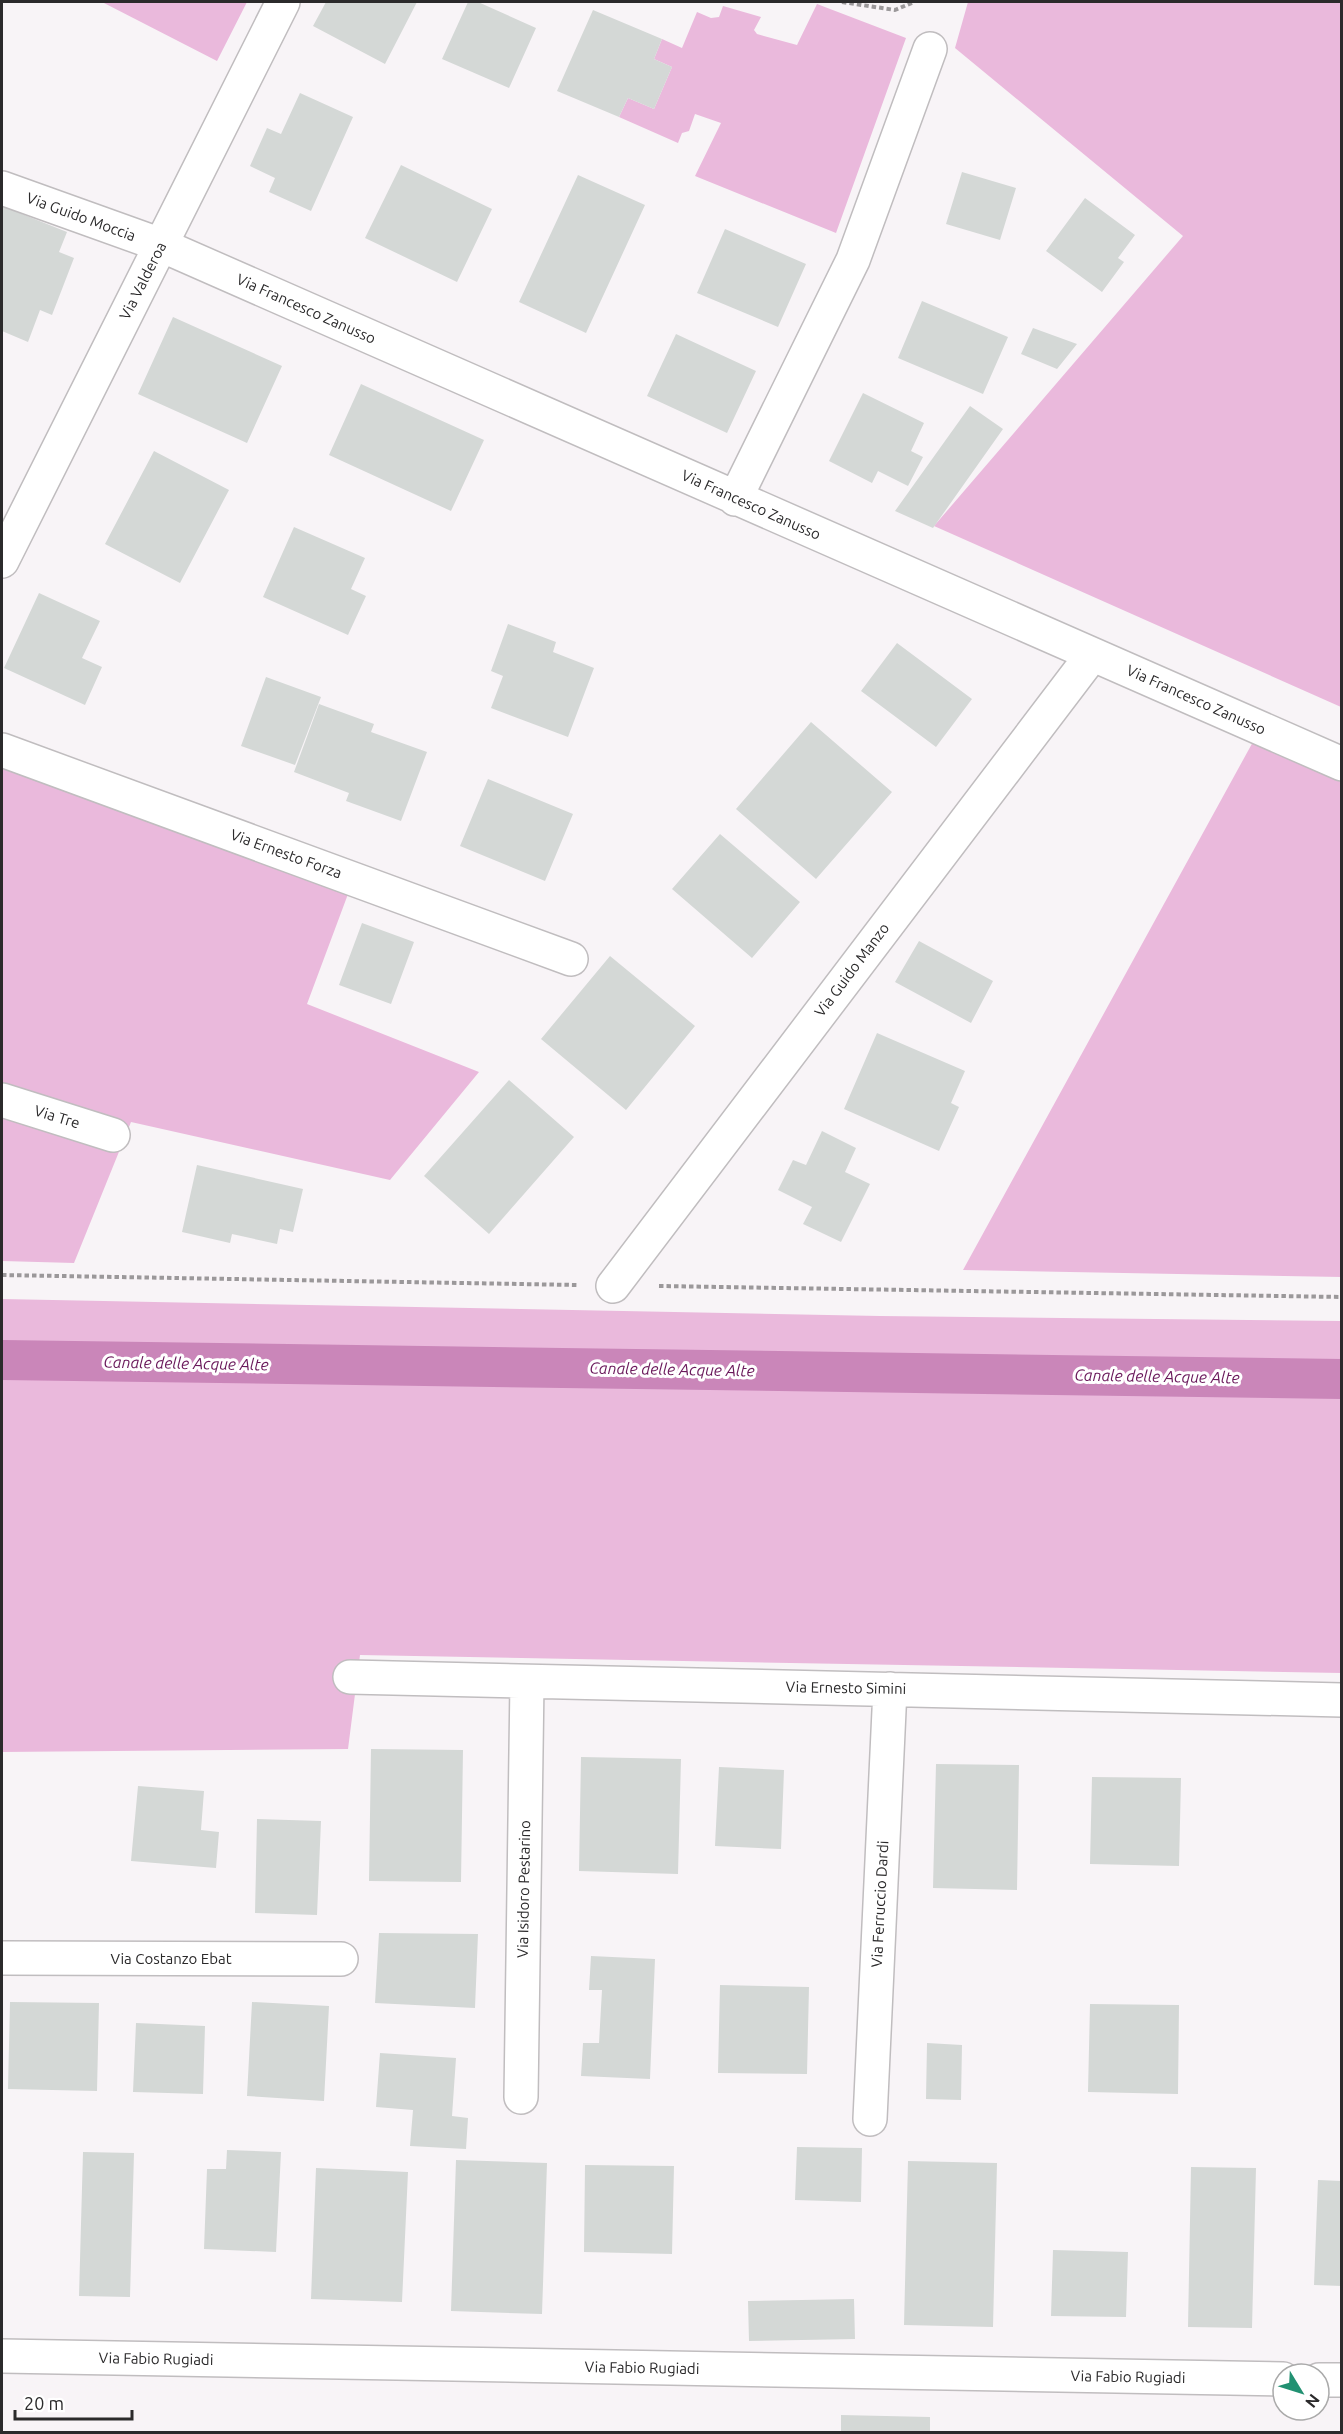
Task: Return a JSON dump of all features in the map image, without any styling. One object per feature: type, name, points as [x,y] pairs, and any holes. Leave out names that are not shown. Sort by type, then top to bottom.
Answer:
[{"type":"street","name":"Via Valderoa","points":[[2,561],[283,2]]},
{"type":"street","points":[[735,499],[853,260],[930,49]]},
{"type":"street","name":"Via Guido Moccia","points":[[2,188],[161,245]]},
{"type":"street","name":"Via Francesco Zanusso","points":[[161,245],[1341,764]]},
{"type":"street","name":"Via Guido Manzo","points":[[612,1286],[1092,655]]},
{"type":"street","name":"Via Ernesto Forza","points":[[2,750],[571,959]]},
{"type":"street","name":"Via Tre","points":[[2,1100],[112,1135]]},
{"type":"street","name":"Via Ernesto Simini","points":[[350,1677],[1341,1700]]},
{"type":"street","name":"Via Isidoro Pestarino","points":[[521,2097],[527,1682]]},
{"type":"street","name":"Via Ferruccio Dardi","points":[[870,2119],[890,1689]]},
{"type":"street","name":"Via Costanzo Ebat","points":[[2,1958],[341,1959]]},
{"type":"street","name":"Via Fabio Rugiadi","points":[[2,2356],[1271,2379]]},
{"type":"path","points":[[842,2],[895,10],[914,2]]},
{"type":"path","points":[[2,1275],[1341,1297]]},
{"type":"shaded area","points":[[102,2],[247,2],[217,61]]},
{"type":"shaded area","points":[[968,2],[1341,2],[1341,707],[934,526],[1183,236],[955,48]]},
{"type":"shaded area","points":[[817,4],[906,38],[836,233],[695,176],[721,123],[695,114],[689,131],[682,133],[678,143],[619,117],[628,98],[654,109],[672,67],[654,59],[662,39],[682,48],[697,12],[711,18],[719,17],[723,6],[761,17],[754,30],[757,34],[797,45]]},
{"type":"shaded area","points":[[1254,740],[1341,779],[1341,1277],[963,1270]]},
{"type":"shaded area","points":[[2,755],[351,886],[307,1004],[479,1072],[390,1180],[131,1122],[74,1263],[2,1261]]},
{"type":"shaded area","points":[[2,1299],[880,1316],[1341,1321],[1341,1673],[360,1655],[348,1749],[2,1752]]},
{"type":"building","points":[[326,2],[417,2],[385,64],[313,26]]},
{"type":"building","points":[[468,2],[478,2],[536,28],[509,88],[442,59]]},
{"type":"building","points":[[593,10],[662,39],[654,59],[672,67],[654,109],[628,98],[619,117],[557,91]]},
{"type":"building","points":[[300,93],[353,117],[311,211],[269,192],[275,178],[250,166],[267,128],[281,134]]},
{"type":"building","points":[[401,165],[492,209],[457,282],[365,238]]},
{"type":"building","points":[[962,172],[1016,188],[1000,240],[946,224]]},
{"type":"building","points":[[578,175],[645,205],[586,333],[519,302]]},
{"type":"building","points":[[1085,198],[1135,235],[1118,258],[1124,262],[1102,292],[1046,251]]},
{"type":"building","points":[[2,206],[67,232],[59,252],[74,258],[52,315],[40,310],[28,342],[2,331]]},
{"type":"building","points":[[725,229],[806,264],[778,327],[697,293]]},
{"type":"building","points":[[922,301],[1008,337],[983,394],[898,358]]},
{"type":"building","points":[[173,317],[282,366],[247,443],[138,394]]},
{"type":"building","points":[[1033,328],[1077,344],[1057,369],[1021,354]]},
{"type":"building","points":[[676,334],[756,371],[727,433],[647,396]]},
{"type":"building","points":[[361,384],[484,440],[451,511],[329,455]]},
{"type":"building","points":[[863,393],[924,423],[911,451],[923,457],[908,486],[878,471],[872,483],[829,461]]},
{"type":"building","points":[[970,406],[1003,429],[933,528],[895,511]]},
{"type":"building","points":[[154,451],[229,490],[180,583],[105,544]]},
{"type":"building","points":[[294,527],[365,558],[351,589],[366,596],[348,635],[263,597]]},
{"type":"building","points":[[39,593],[100,621],[82,658],[102,667],[85,705],[4,668]]},
{"type":"building","points":[[508,624],[556,642],[553,652],[594,668],[568,737],[491,708],[503,676],[491,671]]},
{"type":"building","points":[[897,643],[972,699],[936,747],[861,691]]},
{"type":"building","points":[[266,677],[321,697],[295,765],[241,746]]},
{"type":"building","points":[[319,704],[374,724],[371,732],[427,752],[401,821],[346,801],[349,793],[294,772]]},
{"type":"building","points":[[811,722],[892,792],[816,879],[736,809]]},
{"type":"building","points":[[488,779],[573,814],[545,881],[460,846]]},
{"type":"building","points":[[720,834],[800,902],[752,958],[672,889]]},
{"type":"building","points":[[362,923],[414,942],[391,1004],[339,985]]},
{"type":"building","points":[[919,941],[993,981],[971,1023],[895,982]]},
{"type":"building","points":[[610,956],[695,1026],[626,1110],[541,1039]]},
{"type":"building","points":[[877,1033],[965,1071],[951,1103],[959,1107],[939,1151],[844,1109]]},
{"type":"building","points":[[509,1080],[574,1137],[489,1234],[424,1176]]},
{"type":"building","points":[[822,1131],[856,1148],[845,1172],[870,1184],[841,1242],[803,1224],[812,1207],[778,1190],[793,1160],[806,1165]]},
{"type":"building","points":[[197,1165],[303,1189],[293,1232],[280,1229],[277,1244],[232,1234],[230,1243],[182,1232]]},
{"type":"building","points":[[371,1749],[463,1750],[461,1882],[369,1881]]},
{"type":"building","points":[[581,1757],[681,1759],[678,1874],[579,1871]]},
{"type":"building","points":[[936,1764],[1019,1765],[1017,1890],[933,1888]]},
{"type":"building","points":[[719,1767],[784,1770],[781,1849],[715,1846]]},
{"type":"building","points":[[1092,1777],[1181,1778],[1179,1866],[1090,1864]]},
{"type":"building","points":[[138,1786],[204,1791],[201,1830],[219,1832],[216,1868],[131,1861]]},
{"type":"building","points":[[257,1819],[321,1821],[317,1915],[255,1913]]},
{"type":"building","points":[[379,1933],[478,1934],[475,2008],[375,2003]]},
{"type":"building","points":[[591,1956],[655,1959],[650,2079],[581,2076],[583,2043],[599,2043],[602,1990],[589,1990]]},
{"type":"building","points":[[720,1985],[809,1987],[807,2074],[718,2073]]},
{"type":"building","points":[[10,2002],[99,2003],[97,2091],[8,2089]]},
{"type":"building","points":[[252,2002],[329,2006],[324,2101],[247,2096]]},
{"type":"building","points":[[1090,2004],[1179,2005],[1178,2094],[1088,2092]]},
{"type":"building","points":[[136,2023],[205,2026],[203,2094],[133,2092]]},
{"type":"building","points":[[927,2043],[962,2045],[961,2100],[926,2099]]},
{"type":"building","points":[[380,2053],[456,2058],[452,2116],[468,2118],[466,2149],[410,2146],[413,2110],[376,2107]]},
{"type":"building","points":[[797,2147],[862,2148],[861,2202],[795,2200]]},
{"type":"building","points":[[227,2150],[281,2152],[276,2252],[204,2249],[207,2169],[226,2169]]},
{"type":"building","points":[[83,2152],[134,2153],[130,2297],[79,2296]]},
{"type":"building","points":[[456,2160],[547,2163],[542,2314],[451,2311]]},
{"type":"building","points":[[908,2161],[997,2163],[993,2327],[904,2325]]},
{"type":"building","points":[[585,2165],[674,2166],[672,2254],[584,2252]]},
{"type":"building","points":[[1191,2167],[1256,2168],[1252,2328],[1188,2327]]},
{"type":"building","points":[[316,2168],[408,2172],[402,2302],[311,2299]]},
{"type":"building","points":[[1318,2180],[1342,2181],[1342,2286],[1314,2285]]},
{"type":"building","points":[[1053,2250],[1128,2252],[1126,2317],[1051,2316]]},
{"type":"building","points":[[854,2299],[855,2339],[749,2341],[748,2301]]},
{"type":"building","points":[[841,2415],[930,2417],[930,2432],[841,2432]]},
{"type":"waterway","name":"Canale delle Acque Alte","points":[[2,1360],[1342,1379]]}]
